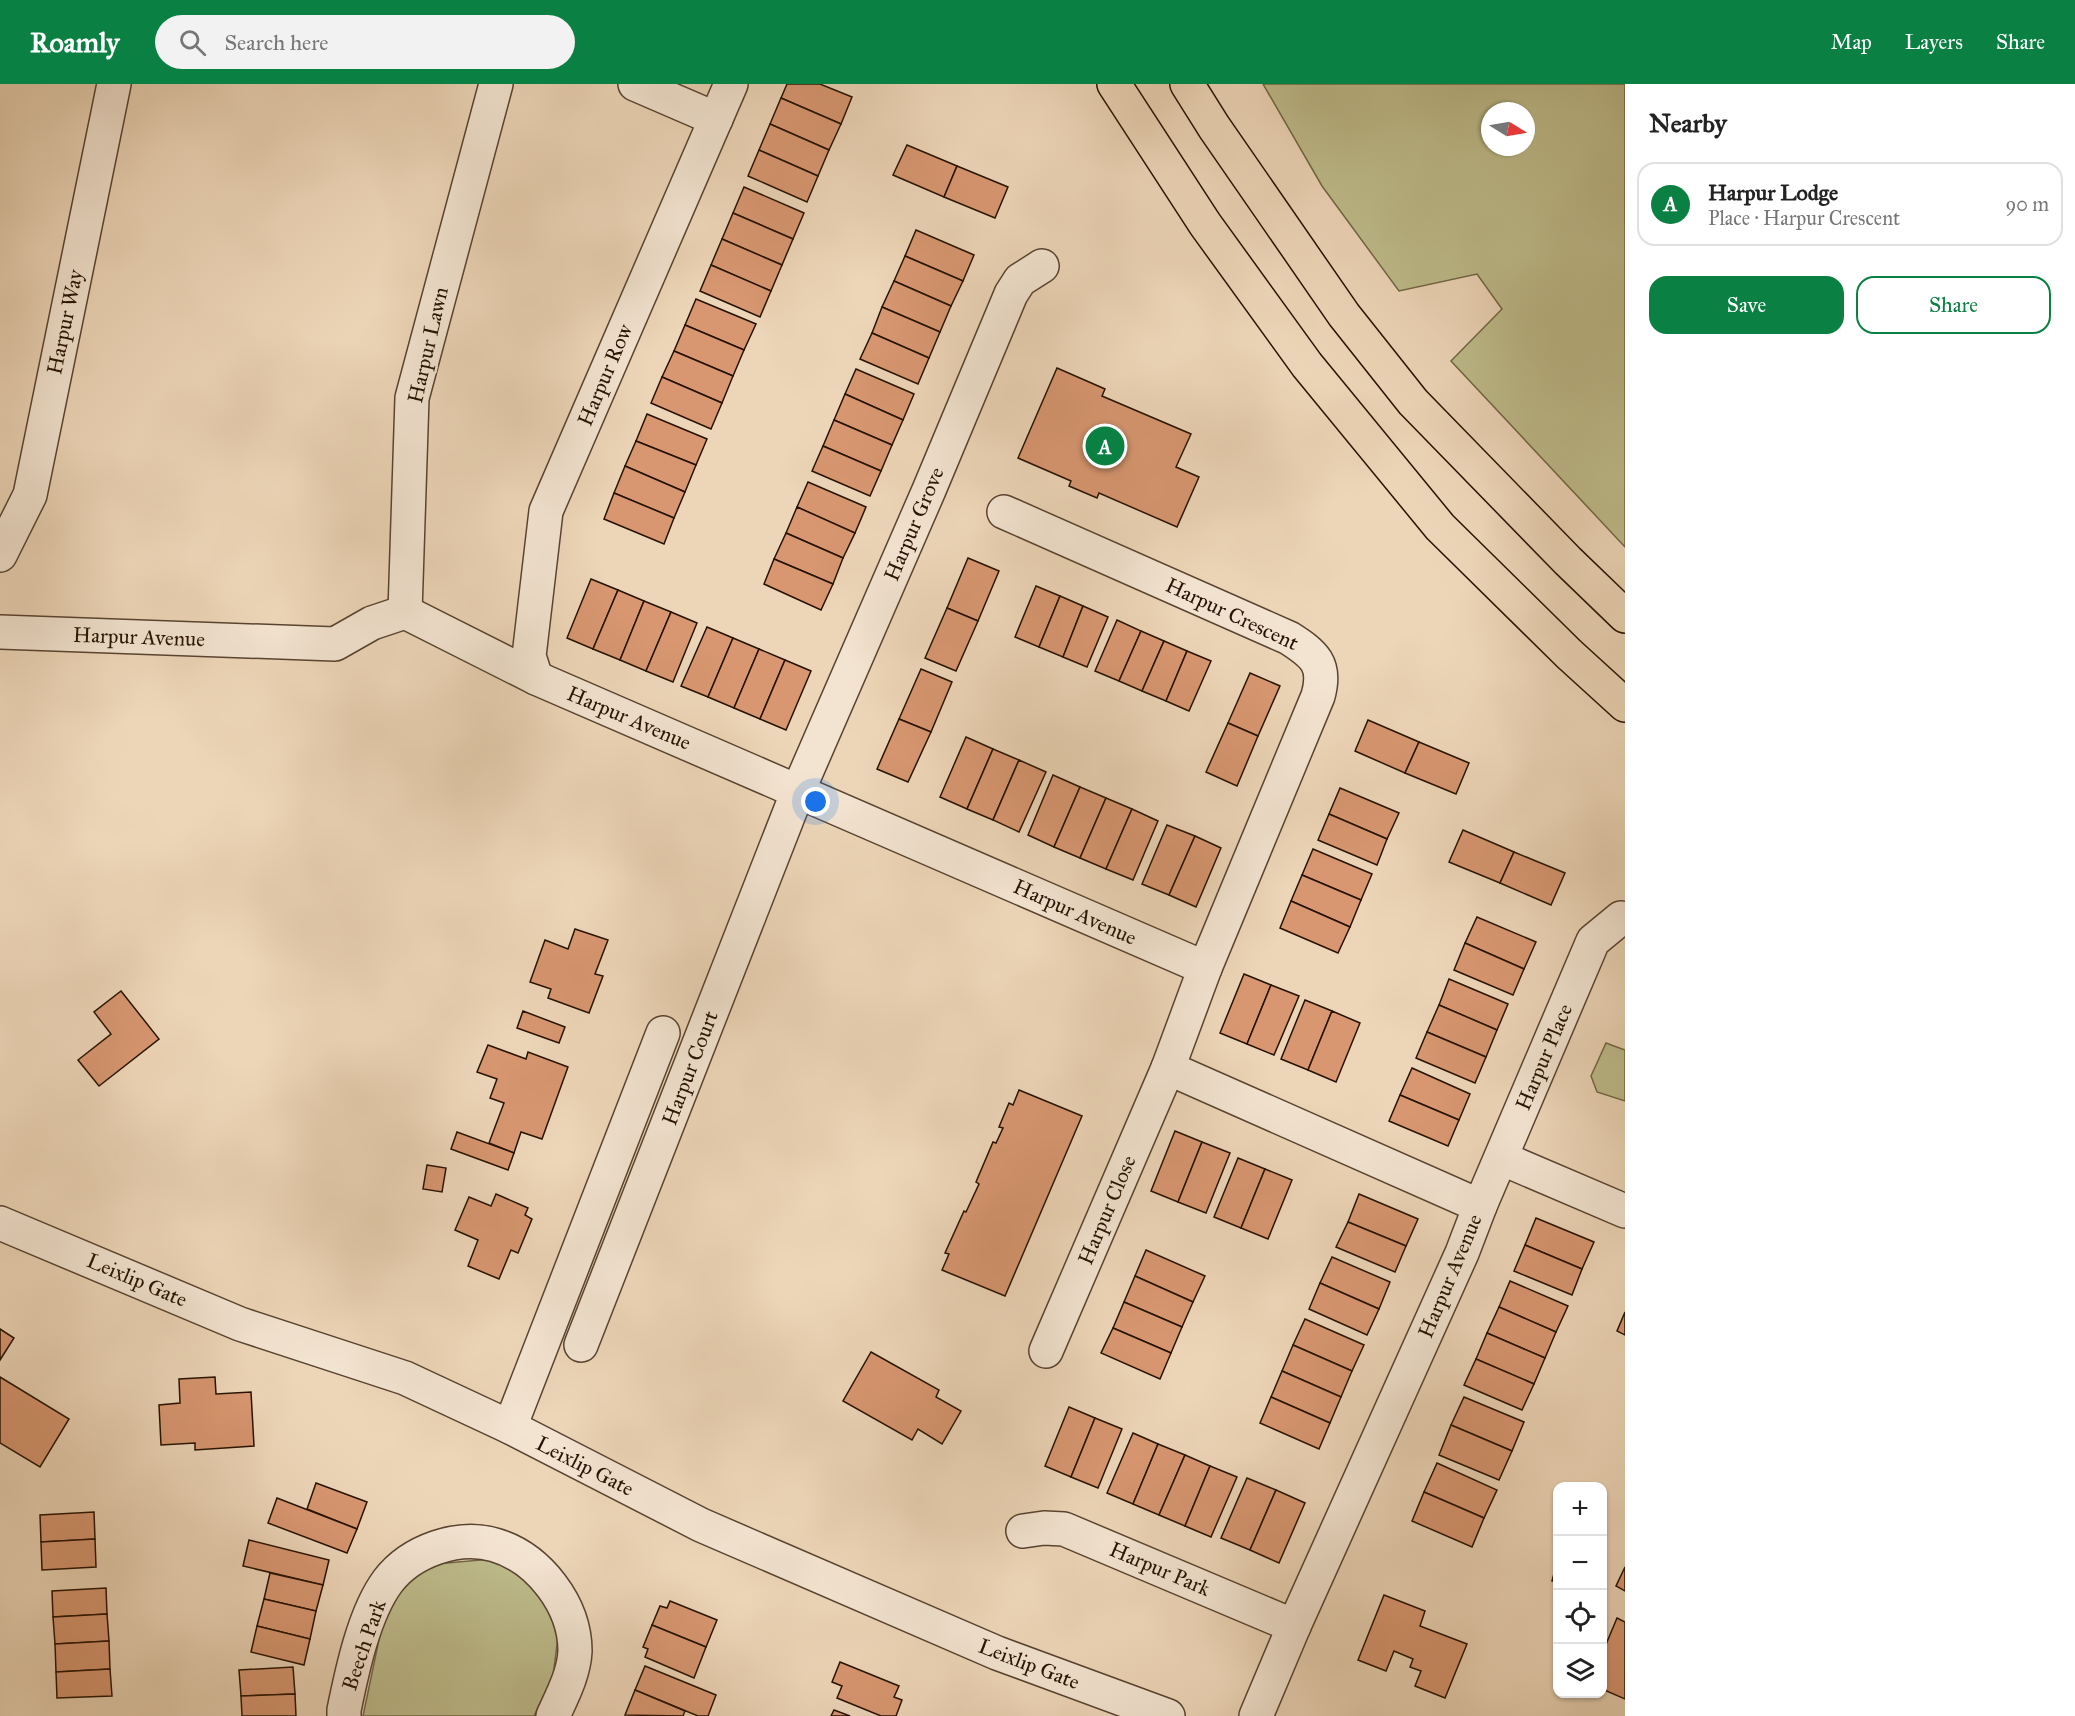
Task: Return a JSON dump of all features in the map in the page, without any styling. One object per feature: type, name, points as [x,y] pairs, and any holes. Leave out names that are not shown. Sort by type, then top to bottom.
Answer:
[{"type":"main road","points":[[1114,84],[1205,224],[1307,365],[1440,527],[1569,654],[1625,705]]},
{"type":"main road","points":[[1187,84],[1214,127],[1344,315],[1413,402],[1625,616]]},
{"type":"street","name":"Harpur Way","points":[[0,555],[30,495],[114,84]]},
{"type":"street","name":"Harpur Lawn","points":[[405,612],[412,398],[496,84]]},
{"type":"street","points":[[634,84],[716,119]]},
{"type":"street","name":"Harpur Row","points":[[536,678],[529,656],[546,512],[730,84]]},
{"type":"street","name":"Harpur Grove","points":[[798,791],[929,490],[1011,294],[1020,280],[1042,266]]},
{"type":"street","name":"Harpur Crescent","points":[[1004,512],[1289,638],[1312,653],[1319,668],[1323,681],[1318,696],[1205,968]]},
{"type":"street","name":"Harpur Avenue","points":[[0,632],[335,644],[372,623],[405,612],[536,678],[1205,968]]},
{"type":"street","name":"Harpur Court","points":[[581,1345],[798,791]]},
{"type":"street","name":"Harpur Place","points":[[1480,1206],[1593,941],[1621,918]]},
{"type":"street","points":[[1168,1068],[1205,968]]},
{"type":"street","points":[[510,1427],[663,1033]]},
{"type":"street","name":"Harpur Avenue","points":[[1168,1068],[1480,1206],[1462,1253],[1293,1626],[1256,1716]]},
{"type":"street","name":"Harpur Close","points":[[1046,1351],[1168,1068]]},
{"type":"street","points":[[1501,1158],[1625,1211]]},
{"type":"street","name":"Leixlip Gate","points":[[0,1223],[240,1324],[405,1378],[510,1427],[701,1525],[997,1653],[1168,1716]]},
{"type":"street","name":"Harpur Park","points":[[1023,1531],[1044,1528],[1064,1529],[1293,1626]]},
{"type":"street","name":"Beech Park","points":[[344,1716],[353,1668],[372,1610],[388,1581],[407,1562],[433,1549],[452,1543],[477,1542],[496,1545],[529,1562],[545,1576],[561,1601],[570,1626],[574,1651],[567,1686],[553,1716]]},
{"type":"shaded area","points":[[1263,84],[1625,84],[1625,547],[1451,361],[1502,309],[1477,274],[1399,291],[1322,186]]},
{"type":"shaded area","points":[[1606,1043],[1625,1050],[1625,1101],[1597,1092],[1591,1076]]},
{"type":"shaded area","points":[[492,1559],[521,1576],[547,1605],[558,1637],[553,1676],[534,1716],[363,1716],[385,1611],[403,1581],[424,1565]]},
{"type":"building","points":[[787,84],[820,84],[852,97],[841,124],[781,98]]},
{"type":"building","points":[[781,98],[841,124],[829,150],[770,124]]},
{"type":"building","points":[[770,124],[829,150],[818,176],[759,150]]},
{"type":"building","points":[[907,145],[957,166],[944,197],[893,175]]},
{"type":"building","points":[[759,150],[818,176],[807,202],[748,176]]},
{"type":"building","points":[[957,166],[1008,187],[995,218],[944,197]]},
{"type":"building","points":[[744,187],[804,213],[793,239],[733,213]]},
{"type":"building","points":[[733,213],[793,239],[782,265],[722,239]]},
{"type":"building","points":[[916,230],[974,255],[963,281],[905,256]]},
{"type":"building","points":[[722,239],[782,265],[771,291],[711,265]]},
{"type":"building","points":[[905,256],[963,281],[951,306],[894,281]]},
{"type":"building","points":[[711,265],[771,291],[760,317],[700,291]]},
{"type":"building","points":[[894,281],[951,306],[940,332],[882,307]]},
{"type":"building","points":[[696,299],[756,324],[744,350],[685,325]]},
{"type":"building","points":[[882,307],[940,332],[929,358],[872,333]]},
{"type":"building","points":[[685,325],[744,350],[733,376],[674,351]]},
{"type":"building","points":[[872,333],[929,358],[918,384],[860,359]]},
{"type":"building","points":[[674,351],[733,376],[722,403],[662,377]]},
{"type":"building","points":[[1057,368],[1105,389],[1102,396],[1191,434],[1176,467],[1199,477],[1177,527],[1099,493],[1097,498],[1069,486],[1071,481],[1018,458]]},
{"type":"building","points":[[856,369],[914,394],[903,420],[845,394]]},
{"type":"building","points":[[662,377],[722,403],[711,429],[651,403]]},
{"type":"building","points":[[845,394],[903,420],[892,445],[834,420]]},
{"type":"building","points":[[647,414],[707,439],[696,465],[636,441]]},
{"type":"building","points":[[834,420],[892,445],[881,471],[823,446]]},
{"type":"building","points":[[636,441],[696,465],[685,492],[625,466]]},
{"type":"building","points":[[823,446],[881,471],[870,496],[812,471]]},
{"type":"building","points":[[625,466],[685,492],[674,518],[614,493]]},
{"type":"building","points":[[808,482],[866,507],[855,533],[797,507]]},
{"type":"building","points":[[614,493],[674,518],[664,544],[604,519]]},
{"type":"building","points":[[797,507],[855,533],[843,558],[786,533]]},
{"type":"building","points":[[786,533],[843,558],[833,584],[774,559]]},
{"type":"building","points":[[968,558],[999,571],[978,621],[947,608]]},
{"type":"building","points":[[774,559],[833,584],[821,610],[764,584]]},
{"type":"building","points":[[591,579],[618,590],[593,649],[567,638]]},
{"type":"building","points":[[1036,586],[1060,596],[1039,647],[1015,637]]},
{"type":"building","points":[[618,590],[644,601],[620,660],[593,649]]},
{"type":"building","points":[[1060,596],[1083,606],[1063,657],[1039,647]]},
{"type":"building","points":[[644,601],[671,612],[646,671],[620,660]]},
{"type":"building","points":[[1083,606],[1108,617],[1087,667],[1063,657]]},
{"type":"building","points":[[947,608],[978,621],[956,671],[925,658]]},
{"type":"building","points":[[671,612],[697,623],[673,682],[646,671]]},
{"type":"building","points":[[1117,620],[1141,631],[1119,681],[1095,671]]},
{"type":"building","points":[[707,627],[733,638],[708,697],[681,686]]},
{"type":"building","points":[[1141,631],[1164,641],[1142,691],[1119,681]]},
{"type":"building","points":[[733,638],[759,649],[734,708],[708,697]]},
{"type":"building","points":[[1164,641],[1187,651],[1166,701],[1142,691]]},
{"type":"building","points":[[759,649],[785,660],[760,719],[734,708]]},
{"type":"building","points":[[1187,651],[1211,661],[1189,711],[1166,701]]},
{"type":"building","points":[[785,660],[811,671],[786,730],[760,719]]},
{"type":"building","points":[[921,669],[952,682],[931,732],[899,719]]},
{"type":"building","points":[[1250,673],[1280,686],[1258,736],[1228,723]]},
{"type":"building","points":[[899,719],[931,732],[908,782],[877,769]]},
{"type":"building","points":[[1368,720],[1419,742],[1405,773],[1355,751]]},
{"type":"building","points":[[1228,723],[1258,736],[1237,786],[1206,772]]},
{"type":"building","points":[[966,737],[993,749],[967,809],[940,797]]},
{"type":"building","points":[[1419,742],[1469,763],[1456,794],[1405,773]]},
{"type":"building","points":[[993,749],[1019,760],[993,820],[967,809]]},
{"type":"building","points":[[1019,760],[1046,772],[1019,832],[993,820]]},
{"type":"building","points":[[1053,775],[1080,787],[1054,847],[1028,835]]},
{"type":"building","points":[[1080,787],[1106,798],[1080,858],[1054,847]]},
{"type":"building","points":[[1340,788],[1399,813],[1387,839],[1329,814]]},
{"type":"building","points":[[1106,798],[1132,809],[1106,869],[1080,858]]},
{"type":"building","points":[[1132,809],[1158,821],[1133,880],[1106,869]]},
{"type":"building","points":[[1329,814],[1387,839],[1377,865],[1318,840]]},
{"type":"building","points":[[1167,825],[1195,836],[1169,895],[1142,884]]},
{"type":"building","points":[[1463,830],[1514,852],[1500,883],[1449,862]]},
{"type":"building","points":[[1195,836],[1221,848],[1196,907],[1169,895]]},
{"type":"building","points":[[1313,849],[1372,874],[1361,900],[1302,875]]},
{"type":"building","points":[[1514,852],[1565,873],[1551,905],[1500,883]]},
{"type":"building","points":[[1302,875],[1361,900],[1350,927],[1291,901]]},
{"type":"building","points":[[1291,901],[1350,927],[1338,953],[1280,928]]},
{"type":"building","points":[[1477,917],[1536,942],[1524,969],[1465,943]]},
{"type":"building","points":[[575,929],[608,940],[595,974],[603,976],[589,1013],[548,998],[551,989],[530,982],[545,940],[568,949]]},
{"type":"building","points":[[1465,943],[1524,969],[1513,995],[1454,970]]},
{"type":"building","points":[[1244,974],[1271,985],[1247,1044],[1220,1033]]},
{"type":"building","points":[[1449,979],[1508,1004],[1497,1030],[1439,1005]]},
{"type":"building","points":[[1271,985],[1299,996],[1274,1055],[1247,1044]]},
{"type":"building","points":[[121,991],[159,1039],[99,1086],[78,1060],[111,1034],[94,1012]]},
{"type":"building","points":[[1305,1000],[1332,1011],[1308,1070],[1281,1059]]},
{"type":"building","points":[[1439,1005],[1497,1030],[1486,1057],[1427,1032]]},
{"type":"building","points":[[523,1011],[565,1027],[559,1043],[517,1028]]},
{"type":"building","points":[[1332,1011],[1360,1023],[1336,1082],[1308,1070]]},
{"type":"building","points":[[1427,1032],[1486,1057],[1475,1083],[1416,1058]]},
{"type":"building","points":[[488,1045],[526,1059],[528,1052],[568,1067],[542,1139],[521,1132],[514,1153],[489,1143],[504,1103],[490,1098],[497,1079],[477,1072]]},
{"type":"building","points":[[1412,1068],[1470,1094],[1459,1120],[1400,1095]]},
{"type":"building","points":[[1019,1090],[1082,1116],[1005,1296],[942,1270],[949,1254],[945,1253],[979,1184],[976,1182],[993,1142],[996,1143],[1003,1128],[999,1127],[1009,1103],[1013,1105]]},
{"type":"building","points":[[1400,1095],[1459,1120],[1448,1146],[1389,1121]]},
{"type":"building","points":[[1175,1131],[1202,1142],[1178,1202],[1151,1191]]},
{"type":"building","points":[[457,1132],[514,1153],[508,1170],[451,1149]]},
{"type":"building","points":[[1202,1142],[1230,1153],[1206,1213],[1178,1202]]},
{"type":"building","points":[[1238,1158],[1265,1169],[1241,1228],[1214,1217]]},
{"type":"building","points":[[427,1165],[446,1168],[442,1192],[423,1189]]},
{"type":"building","points":[[1265,1169],[1292,1180],[1268,1239],[1241,1228]]},
{"type":"building","points":[[496,1194],[528,1208],[525,1215],[532,1219],[518,1253],[511,1250],[499,1279],[468,1266],[478,1240],[455,1230],[469,1197],[491,1206]]},
{"type":"building","points":[[1359,1194],[1418,1219],[1406,1246],[1348,1222]]},
{"type":"building","points":[[1536,1218],[1594,1242],[1582,1269],[1525,1245]]},
{"type":"building","points":[[1348,1222],[1406,1246],[1395,1272],[1336,1247]]},
{"type":"building","points":[[1525,1245],[1582,1269],[1572,1295],[1514,1271]]},
{"type":"building","points":[[1146,1250],[1205,1276],[1193,1302],[1135,1276]]},
{"type":"building","points":[[1332,1257],[1390,1282],[1379,1309],[1320,1283]]},
{"type":"building","points":[[1135,1276],[1193,1302],[1182,1327],[1124,1302]]},
{"type":"building","points":[[1510,1281],[1568,1306],[1556,1332],[1499,1307]]},
{"type":"building","points":[[1320,1283],[1379,1309],[1367,1335],[1309,1309]]},
{"type":"building","points":[[1124,1302],[1182,1327],[1171,1353],[1113,1328]]},
{"type":"building","points":[[1499,1307],[1556,1332],[1545,1358],[1487,1333]]},
{"type":"building","points":[[1625,1312],[1625,1335],[1617,1331]]},
{"type":"building","points":[[1305,1319],[1364,1345],[1352,1371],[1293,1345]]},
{"type":"building","points":[[1113,1328],[1171,1353],[1160,1379],[1101,1353]]},
{"type":"building","points":[[0,1329],[14,1338],[0,1360]]},
{"type":"building","points":[[1487,1333],[1545,1358],[1534,1384],[1476,1359]]},
{"type":"building","points":[[1293,1345],[1352,1371],[1341,1397],[1282,1371]]},
{"type":"building","points":[[871,1352],[939,1390],[936,1397],[961,1411],[942,1444],[918,1429],[912,1440],[843,1401]]},
{"type":"building","points":[[1476,1359],[1534,1384],[1522,1410],[1464,1385]]},
{"type":"building","points":[[1282,1371],[1341,1397],[1330,1423],[1271,1397]]},
{"type":"building","points":[[0,1377],[69,1419],[40,1467],[0,1443]]},
{"type":"building","points":[[215,1377],[216,1394],[251,1392],[254,1446],[195,1450],[195,1443],[161,1445],[159,1405],[180,1403],[179,1379]]},
{"type":"building","points":[[1271,1397],[1330,1423],[1319,1449],[1260,1423]]},
{"type":"building","points":[[1464,1397],[1524,1422],[1512,1451],[1451,1425]]},
{"type":"building","points":[[1069,1407],[1095,1418],[1071,1477],[1045,1466]]},
{"type":"building","points":[[1095,1418],[1122,1429],[1098,1488],[1071,1477]]},
{"type":"building","points":[[1451,1425],[1512,1451],[1499,1480],[1439,1455]]},
{"type":"building","points":[[1133,1433],[1158,1444],[1133,1504],[1107,1493]]},
{"type":"building","points":[[1158,1444],[1185,1455],[1159,1515],[1133,1504]]},
{"type":"building","points":[[1185,1455],[1210,1466],[1185,1526],[1159,1515]]},
{"type":"building","points":[[1437,1463],[1497,1490],[1484,1518],[1424,1492]]},
{"type":"building","points":[[1210,1466],[1237,1477],[1211,1537],[1185,1526]]},
{"type":"building","points":[[1247,1478],[1276,1490],[1250,1550],[1221,1538]]},
{"type":"building","points":[[316,1483],[367,1502],[357,1529],[307,1509]]},
{"type":"building","points":[[1276,1490],[1305,1503],[1279,1563],[1250,1550]]},
{"type":"building","points":[[1424,1492],[1484,1518],[1472,1547],[1412,1521]]},
{"type":"building","points":[[277,1498],[357,1529],[347,1553],[268,1523]]},
{"type":"building","points":[[94,1512],[95,1539],[41,1542],[40,1515]]},
{"type":"building","points":[[95,1539],[96,1567],[42,1570],[41,1542]]},
{"type":"building","points":[[249,1540],[329,1560],[323,1585],[243,1566]]},
{"type":"building","points":[[1625,1567],[1625,1591],[1616,1586]]},
{"type":"building","points":[[270,1573],[323,1585],[316,1611],[264,1599]]},
{"type":"building","points":[[106,1588],[107,1614],[53,1617],[52,1591]]},
{"type":"building","points":[[1384,1595],[1425,1611],[1420,1626],[1467,1644],[1445,1698],[1415,1686],[1421,1671],[1410,1667],[1413,1659],[1394,1651],[1386,1671],[1358,1660]]},
{"type":"building","points":[[264,1599],[316,1611],[310,1639],[257,1626]]},
{"type":"building","points":[[670,1601],[717,1620],[706,1647],[652,1625],[660,1606],[667,1608]]},
{"type":"building","points":[[107,1614],[109,1641],[55,1644],[53,1617]]},
{"type":"building","points":[[1617,1618],[1625,1622],[1625,1699],[1607,1691],[1607,1642]]},
{"type":"building","points":[[652,1625],[706,1647],[694,1678],[645,1657],[648,1649],[643,1647]]},
{"type":"building","points":[[257,1626],[310,1639],[304,1665],[251,1652]]},
{"type":"building","points":[[109,1641],[110,1669],[56,1672],[55,1644]]},
{"type":"building","points":[[840,1662],[899,1686],[894,1697],[902,1700],[896,1716],[881,1716],[837,1698],[842,1686],[832,1682]]},
{"type":"building","points":[[645,1666],[716,1695],[708,1716],[698,1716],[635,1690]]},
{"type":"building","points":[[293,1667],[295,1694],[241,1696],[239,1670]]},
{"type":"building","points":[[110,1669],[112,1696],[57,1698],[56,1672]]},
{"type":"building","points":[[635,1690],[685,1711],[683,1716],[625,1715]]},
{"type":"building","points":[[295,1694],[296,1716],[242,1716],[241,1696]]},
{"type":"building","points":[[834,1710],[850,1716],[831,1716]]},
{"type":"place","name":"Harpur Lodge","points":[[1105,446]]}]
